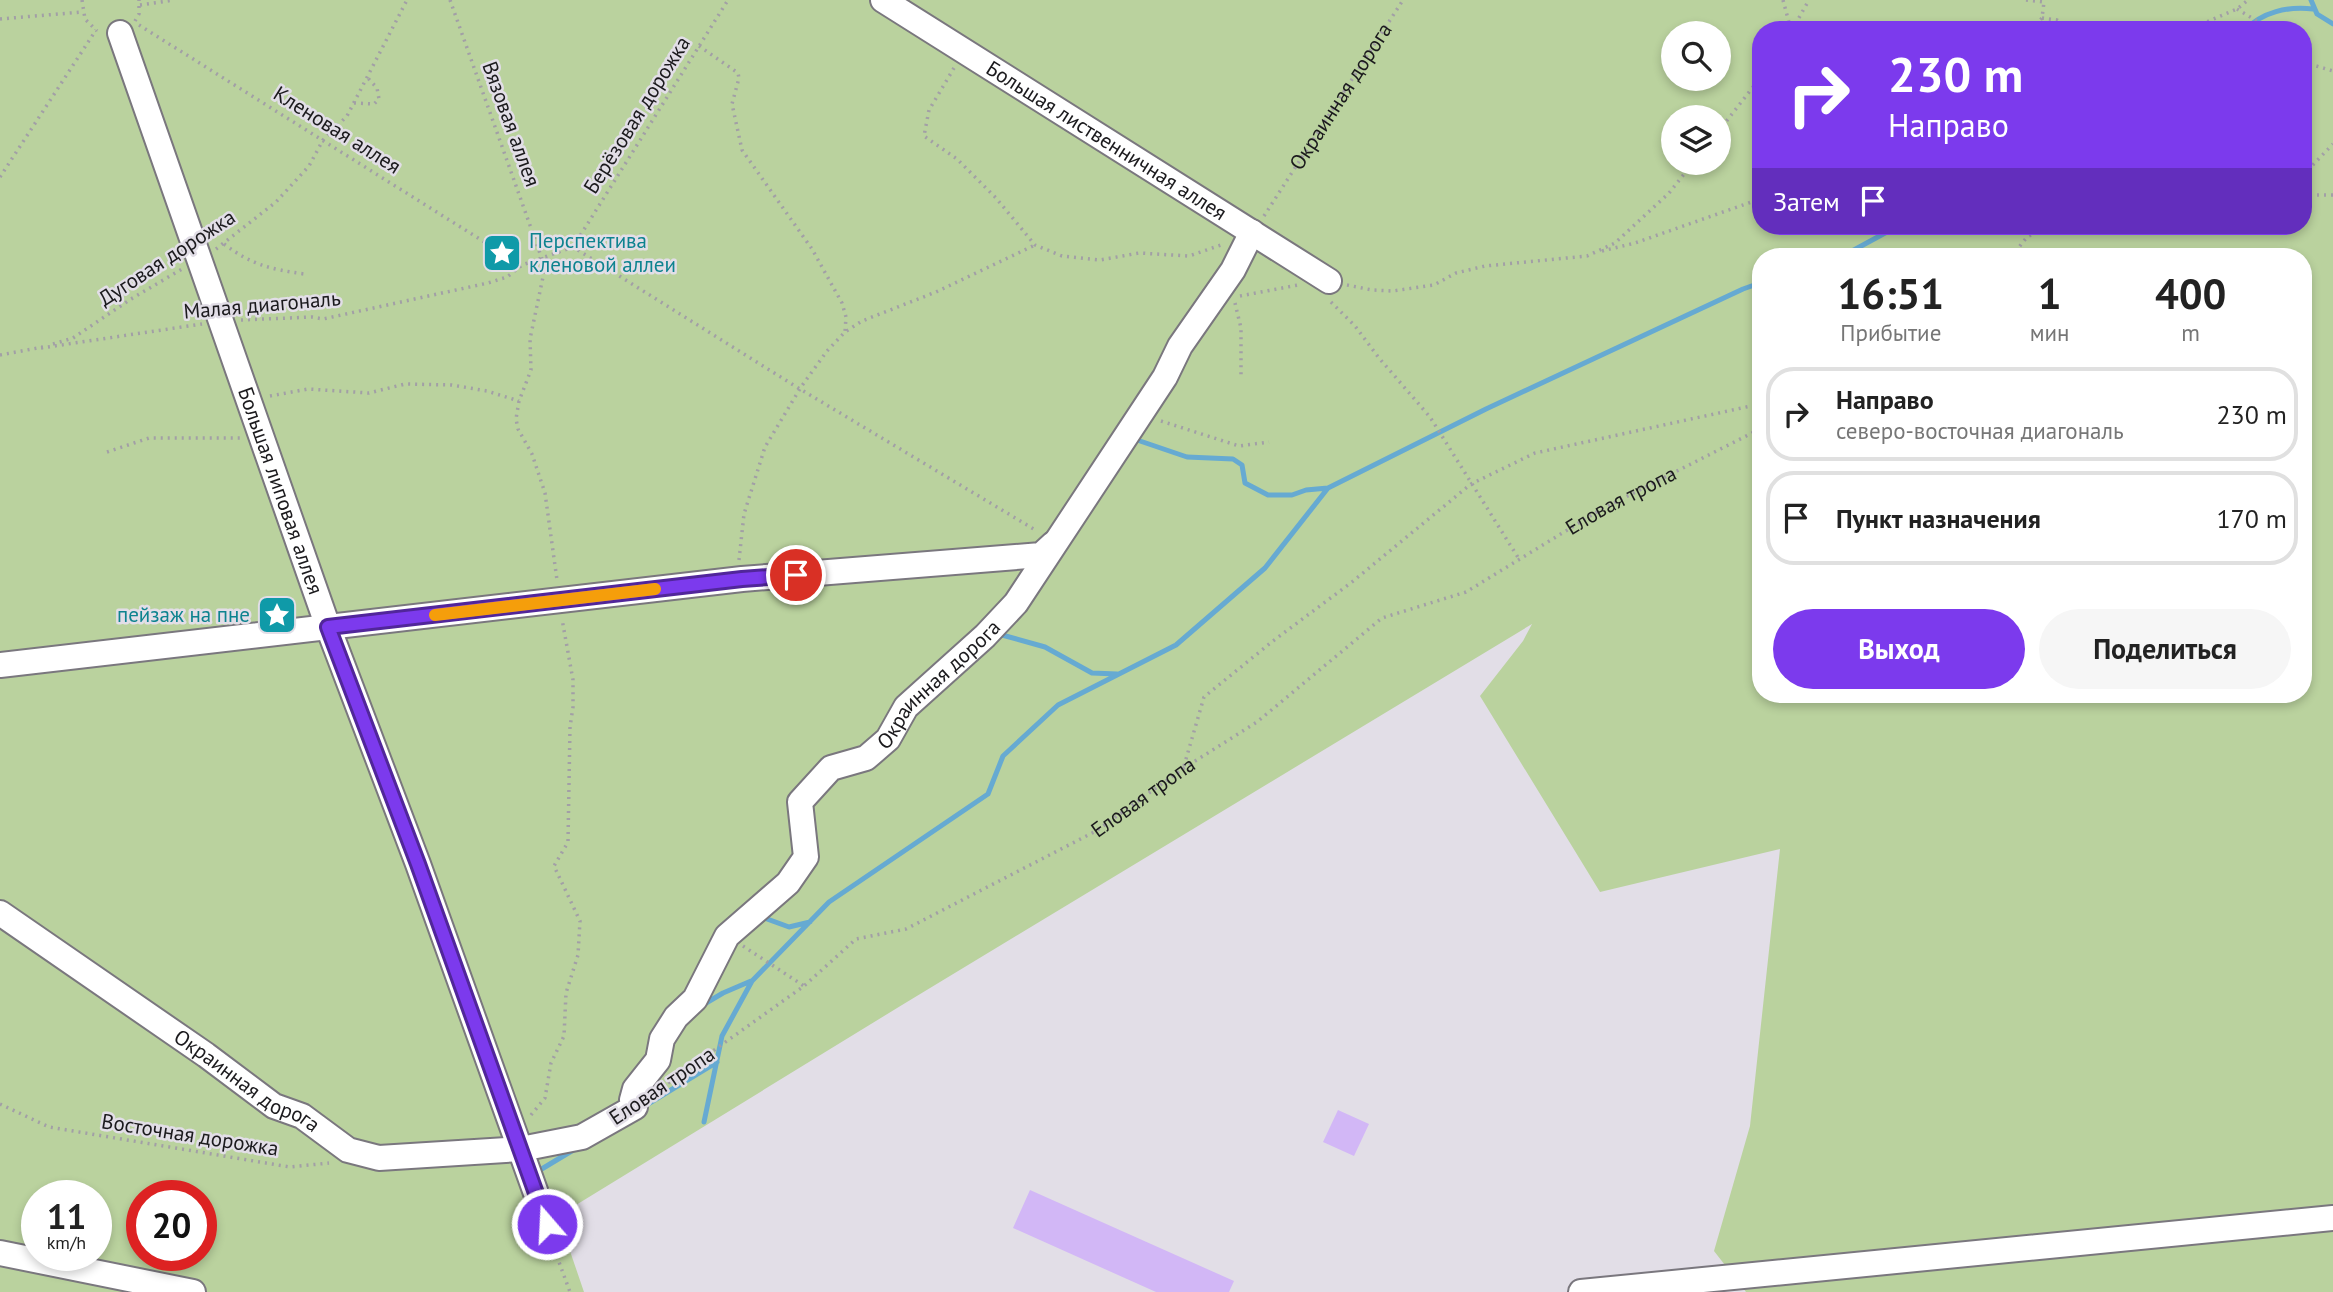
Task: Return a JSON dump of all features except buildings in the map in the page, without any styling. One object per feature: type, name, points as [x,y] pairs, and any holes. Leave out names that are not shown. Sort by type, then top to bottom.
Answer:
[{"type":"street","name":"Большая лиственничная аллея","points":[[883,0],[1250,235],[1329,290]]},
{"type":"street","name":"Большая липовая аллея","points":[[117,28],[328,627],[418,864],[550,1232]]},
{"type":"street","name":"Окраинная дорога","points":[[635,1107],[632,1100],[635,1089],[658,1060],[663,1039],[676,1017],[695,999],[727,936],[788,883],[806,857],[800,802],[831,768],[866,758],[888,740],[906,707],[985,636],[1016,603],[1165,377],[1180,346],[1233,270],[1250,235]]},
{"type":"street","points":[[0,665],[742,579],[1041,555],[1055,542]]},
{"type":"street","name":"Окраинная дорога","points":[[0,913],[274,1105],[302,1116],[348,1150],[379,1158],[519,1142]]},
{"type":"street","name":"Еловая тропа","points":[[519,1142],[582,1137],[635,1107]]},
{"type":"street","points":[[1581,1292],[2333,1218]]},
{"type":"street","points":[[0,1253],[193,1292]]},
{"type":"path","points":[[82,0],[82,12],[90,25],[117,28]]},
{"type":"path","points":[[0,177],[140,2],[174,0]]},
{"type":"path","name":"Дуговая дорожка","points":[[0,355],[41,348],[73,338],[131,299],[224,244],[276,202],[309,166],[323,140],[347,116],[407,0]]},
{"type":"path","name":"Вязовая аллея","points":[[450,0],[545,258]]},
{"type":"path","name":"Берёзовая дорожка","points":[[573,247],[728,0]]},
{"type":"path","name":"Окраинная дорога","points":[[1278,195],[1404,0]]},
{"type":"path","points":[[1783,0],[1789,21]]},
{"type":"path","points":[[1797,21],[1810,0]]},
{"type":"path","points":[[2026,0],[2043,1],[2042,18],[2039,21]]},
{"type":"path","points":[[2209,21],[2237,9],[2248,0]]},
{"type":"path","points":[[2237,9],[2257,21]]},
{"type":"path","points":[[0,19],[82,12]]},
{"type":"path","points":[[2042,18],[2058,21]]},
{"type":"path","name":"Кленовая аллея","points":[[117,28],[323,140],[522,265]]},
{"type":"path","points":[[699,46],[738,73],[732,104],[742,150],[812,249],[842,303],[846,317],[845,332]]},
{"type":"path","points":[[964,51],[929,110],[924,136],[957,159],[996,198],[1035,245],[1062,256],[1100,260],[1139,253],[1189,256],[1250,235]]},
{"type":"path","points":[[2312,65],[2333,71]]},
{"type":"path","points":[[354,103],[374,104],[379,99],[377,88],[366,76]]},
{"type":"path","points":[[1731,115],[1752,88]]},
{"type":"path","points":[[2312,166],[2333,144]]},
{"type":"path","points":[[1587,256],[1615,243],[1669,193],[1683,175]]},
{"type":"path","points":[[2312,195],[2333,195]]},
{"type":"path","points":[[1241,375],[1241,328],[1234,298],[1311,282],[1329,290],[1393,291],[1434,285],[1456,273],[1485,266],[1587,256],[1635,243],[1752,202]]},
{"type":"path","points":[[2018,248],[2031,235]]},
{"type":"path","points":[[224,244],[241,257],[270,269],[304,274]]},
{"type":"path","points":[[742,579],[739,560],[744,514],[765,447],[827,351],[845,332],[862,321],[948,287],[1035,245]]},
{"type":"path","points":[[573,247],[800,389],[1055,542]]},
{"type":"path","name":"Малая диагональ","points":[[41,348],[221,321],[312,317],[323,319],[488,283],[507,276],[522,265],[573,247]]},
{"type":"path","points":[[519,1142],[519,1127],[545,1098],[551,1063],[564,1036],[566,993],[578,955],[580,921],[554,866],[568,842],[573,680],[565,643],[545,493],[532,454],[516,419],[519,401],[531,370],[530,339],[545,258]]},
{"type":"path","points":[[1329,290],[1379,358],[1430,417],[1520,559]]},
{"type":"path","points":[[248,400],[308,389],[369,393],[405,384],[452,385],[487,391],[519,401]]},
{"type":"path","points":[[1184,768],[1203,697],[1352,582],[1471,484],[1535,453],[1752,406]]},
{"type":"path","points":[[1138,418],[1164,422],[1239,446],[1269,442]]},
{"type":"path","name":"Еловая тропа","points":[[661,1088],[690,1070],[804,986],[856,939],[906,929],[1096,831],[1184,768],[1257,722],[1382,618],[1466,592],[1600,510],[1752,433]]},
{"type":"path","points":[[107,452],[149,439],[238,439],[261,434]]},
{"type":"path","points":[[727,936],[804,986]]},
{"type":"path","name":"Восточная дорожка","points":[[0,1104],[49,1127],[290,1167],[341,1162]]},
{"type":"path","points":[[550,1232],[570,1292]]},
{"type":"green space","points":[[0,0],[2333,0],[2333,1292],[1746,1292],[1714,1251],[1750,1126],[1780,849],[1600,892],[1480,696],[1523,641],[1532,624],[558,1216],[584,1292],[0,1292]]},
{"type":"waterway","points":[[2311,0],[2317,14],[2333,24]]},
{"type":"waterway","points":[[2256,21],[2267,15],[2294,8],[2313,9]]},
{"type":"waterway","points":[[1858,248],[1881,235]]},
{"type":"waterway","points":[[704,1122],[722,1036],[752,981],[829,902],[988,794],[1003,756],[1058,705],[1176,645],[1265,568],[1328,488],[1486,409],[1752,286]]},
{"type":"waterway","points":[[1140,441],[1187,457],[1233,459],[1242,465],[1245,483],[1268,495],[1292,495],[1306,490],[1328,488]]},
{"type":"waterway","points":[[1002,635],[1045,647],[1092,673],[1117,674]]},
{"type":"waterway","points":[[762,917],[789,927],[810,922]]},
{"type":"waterway","points":[[701,1006],[751,981]]},
{"type":"waterway","points":[[643,1107],[717,1062]]},
{"type":"waterway","points":[[535,1173],[575,1149]]},
{"type":"slow traffic","points":[[435,615],[655,589]]},
{"type":"place","name":"Перспектива кленовой аллеи","points":[[502,253]]},
{"type":"place","name":"пейзаж на пне","points":[[277,615]]},
{"type":"route","points":[[547,1224],[418,864],[328,627],[796,575]]}]
